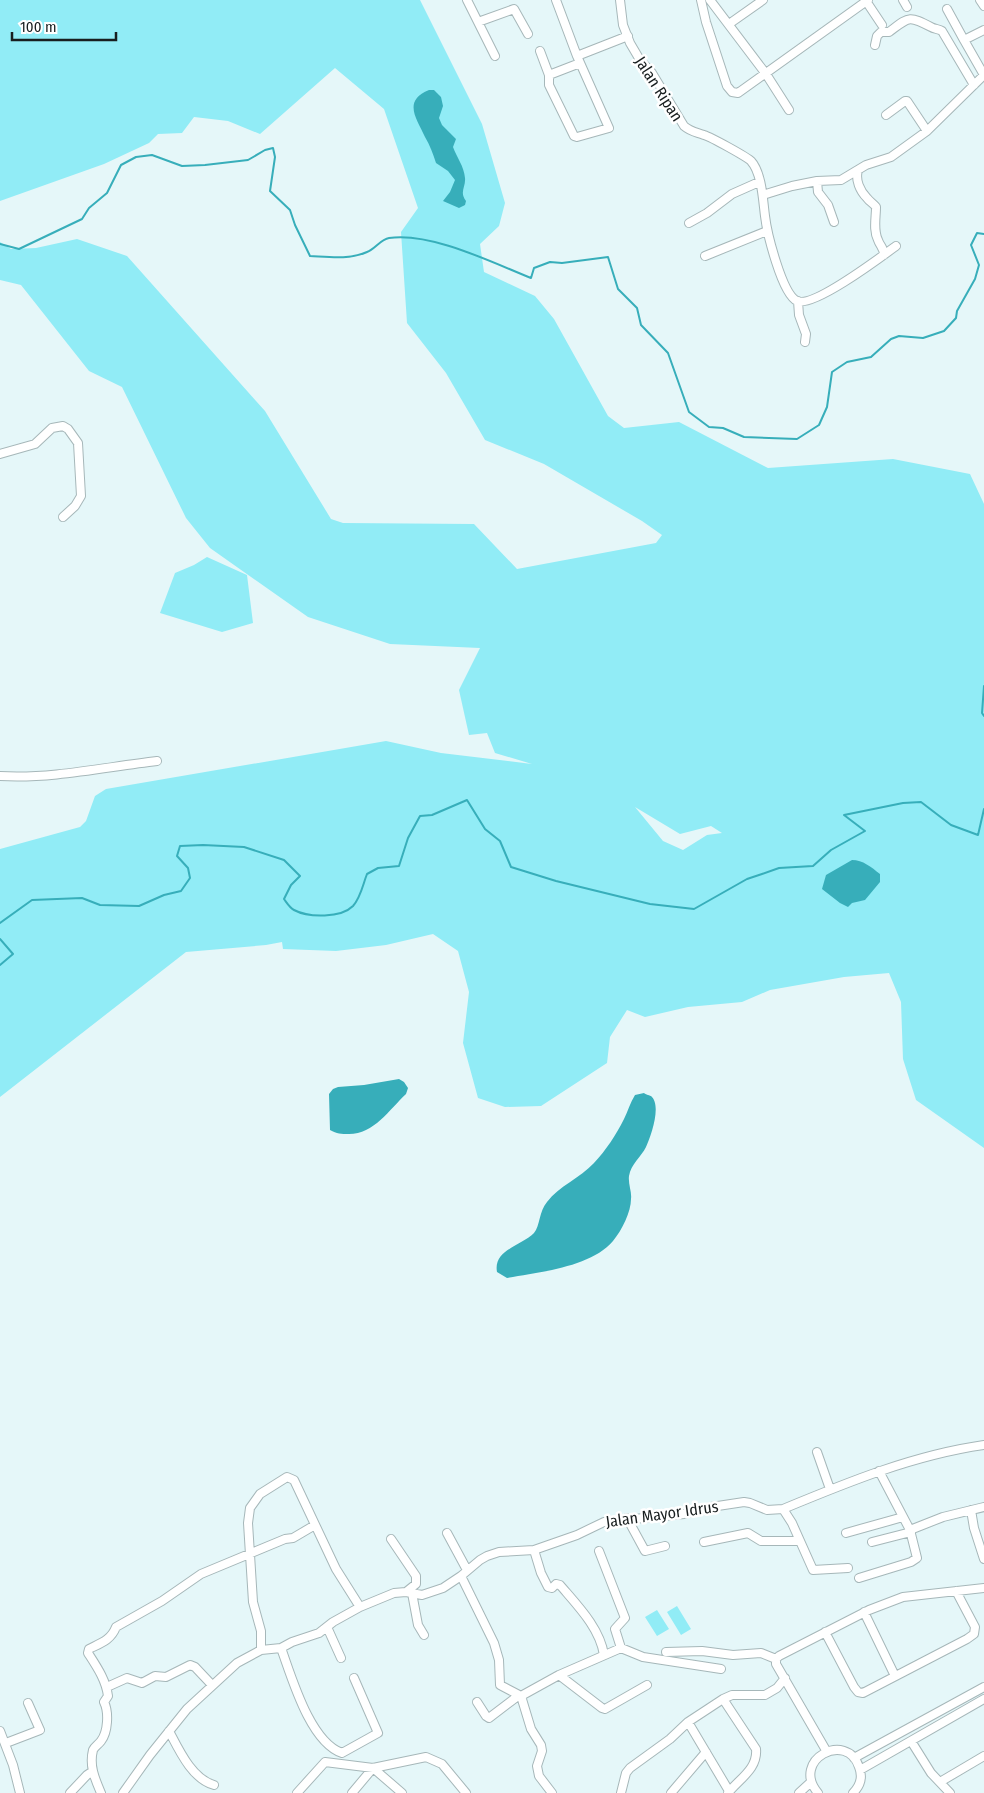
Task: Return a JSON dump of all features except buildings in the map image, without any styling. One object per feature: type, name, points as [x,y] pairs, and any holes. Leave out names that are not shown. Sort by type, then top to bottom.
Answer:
[{"type":"street","points":[[467,0],[495,56]]},
{"type":"street","points":[[540,50],[549,75],[549,85],[574,136],[577,137],[608,128],[578,59],[556,0]]},
{"type":"street","name":"Jalan Ripan","points":[[620,0],[624,25],[640,60],[652,73],[684,126],[691,132],[705,135],[743,155],[755,168],[763,195],[768,231],[778,268],[788,290],[802,301]]},
{"type":"street","points":[[701,0],[706,22],[728,86],[732,92],[738,92],[766,74],[867,1],[882,25]]},
{"type":"street","points":[[710,0],[766,74],[789,110]]},
{"type":"street","points":[[729,24],[763,0]]},
{"type":"street","points":[[980,0],[984,6]]},
{"type":"street","points":[[478,22],[514,8],[528,34]]},
{"type":"street","points":[[763,195],[817,181],[841,180],[866,165],[891,157],[927,131],[984,75],[948,9]]},
{"type":"street","points":[[875,45],[877,36],[881,32],[889,32],[912,18],[918,20],[942,31],[974,85]]},
{"type":"street","points":[[964,40],[984,30]]},
{"type":"street","points":[[549,75],[578,59],[628,36]]},
{"type":"street","points":[[886,115],[905,101],[927,131]]},
{"type":"street","points":[[858,170],[857,181],[860,188],[868,200],[876,207],[875,228],[884,255]]},
{"type":"street","points":[[817,181],[818,192],[828,205],[834,222]]},
{"type":"street","points":[[689,223],[732,194],[759,182]]},
{"type":"street","points":[[705,256],[768,231]]},
{"type":"street","points":[[805,342],[806,334],[799,315],[802,301],[813,299],[846,281],[896,246]]},
{"type":"street","points":[[0,454],[35,444],[52,428],[63,426],[68,429],[78,443],[81,496],[75,506],[63,517]]},
{"type":"street","points":[[0,776],[55,775],[157,761]]},
{"type":"street","name":"Jalan Mayor Idrus","points":[[123,1793],[187,1709],[237,1663],[261,1650],[281,1648],[318,1633],[360,1607],[394,1593],[409,1592],[422,1595],[443,1588],[480,1560],[499,1552],[534,1550],[577,1535],[598,1524],[627,1518],[684,1514],[711,1507],[744,1502],[767,1510],[783,1509],[879,1471],[944,1453],[984,1446]]},
{"type":"street","points":[[817,1452],[830,1489]]},
{"type":"street","points":[[859,1578],[915,1561],[918,1555],[910,1531],[879,1471]]},
{"type":"street","points":[[261,1650],[261,1631],[253,1602],[248,1523],[250,1508],[260,1494],[287,1477],[294,1480],[336,1569],[360,1607]]},
{"type":"street","points":[[872,1542],[910,1531],[943,1517],[984,1507]]},
{"type":"street","points":[[783,1509],[792,1523],[813,1570],[848,1568]]},
{"type":"street","points":[[970,1510],[984,1559]]},
{"type":"street","points":[[846,1533],[903,1517]]},
{"type":"street","points":[[627,1518],[645,1551],[665,1546]]},
{"type":"street","points":[[101,1793],[92,1774],[94,1748],[102,1740],[107,1716],[107,1708],[104,1702],[108,1696],[107,1687],[101,1673],[88,1653],[89,1649],[106,1641],[113,1634],[116,1627],[162,1601],[201,1574],[285,1539],[293,1538],[315,1525]]},
{"type":"street","points":[[447,1533],[468,1570]]},
{"type":"street","points":[[704,1542],[748,1533],[761,1541],[800,1540]]},
{"type":"street","points":[[391,1539],[416,1576],[416,1584],[409,1592],[418,1625],[424,1635]]},
{"type":"street","points":[[534,1550],[548,1587],[552,1588],[556,1584],[560,1585],[579,1607],[603,1646],[604,1654]]},
{"type":"street","points":[[599,1551],[625,1618],[615,1629],[621,1648]]},
{"type":"street","points":[[461,1576],[494,1643],[499,1660],[500,1685],[519,1696],[531,1729],[541,1745],[542,1751],[537,1766],[539,1776],[552,1793]]},
{"type":"street","points":[[776,1659],[864,1612],[903,1597],[984,1588]]},
{"type":"street","points":[[826,1632],[854,1687],[858,1692],[863,1693],[974,1634],[975,1627],[956,1591]]},
{"type":"street","points":[[864,1612],[895,1676]]},
{"type":"street","points":[[327,1627],[341,1658]]},
{"type":"street","points":[[281,1648],[299,1699],[322,1740],[342,1753],[378,1733],[354,1678]]},
{"type":"street","points":[[477,1702],[489,1718],[519,1696],[559,1675],[621,1648],[644,1657],[721,1670]]},
{"type":"street","points":[[666,1652],[702,1651],[733,1655],[761,1653],[776,1659]]},
{"type":"street","points":[[776,1659],[776,1664],[827,1752]]},
{"type":"street","points":[[107,1687],[127,1678],[142,1683],[155,1676],[166,1677],[190,1665],[195,1667],[212,1685]]},
{"type":"street","points":[[559,1675],[605,1709],[647,1685]]},
{"type":"street","points":[[622,1793],[626,1773],[630,1768],[670,1739],[688,1722],[732,1695],[765,1695],[777,1688],[784,1678]]},
{"type":"street","points":[[854,1758],[984,1687]]},
{"type":"street","points":[[688,1722],[728,1792],[747,1774],[756,1755],[756,1749],[723,1699]]},
{"type":"street","points":[[860,1770],[984,1699]]},
{"type":"street","points":[[6,1743],[40,1729],[28,1703]]},
{"type":"street","points":[[0,1731],[6,1743],[20,1793]]},
{"type":"street","points":[[169,1731],[183,1759],[208,1784],[214,1785]]},
{"type":"street","points":[[911,1741],[931,1773],[950,1793]]},
{"type":"street","points":[[816,1792],[812,1782],[811,1770],[816,1759],[827,1752],[841,1751],[854,1758],[860,1770],[860,1782],[854,1793]]},
{"type":"street","points":[[671,1793],[706,1752]]},
{"type":"street","points":[[940,1782],[984,1756]]},
{"type":"street","points":[[297,1793],[325,1762],[373,1768],[426,1757],[442,1764],[466,1793]]},
{"type":"street","points":[[352,1793],[373,1768]]},
{"type":"street","points":[[373,1768],[402,1793]]},
{"type":"street","points":[[70,1793],[87,1775],[92,1774]]},
{"type":"street","points":[[799,1793],[812,1782]]},
{"type":"shaded area","points":[[0,0],[420,0],[482,124],[505,203],[499,226],[480,244],[484,272],[535,296],[554,319],[608,416],[624,428],[679,422],[768,468],[893,459],[970,474],[984,504],[984,1148],[916,1100],[903,1059],[901,1002],[889,973],[844,977],[770,990],[742,1002],[688,1007],[645,1017],[627,1010],[610,1037],[607,1063],[541,1106],[505,1107],[478,1098],[463,1043],[469,992],[458,951],[433,934],[386,945],[336,951],[283,949],[282,942],[186,952],[0,1097],[0,849],[80,827],[86,821],[95,796],[106,789],[386,741],[441,753],[532,764],[495,753],[487,733],[469,735],[459,690],[480,648],[390,644],[308,617],[210,548],[186,518],[122,387],[89,371],[21,285],[0,280],[0,242],[11,249],[36,248],[77,239],[127,256],[265,411],[331,519],[343,523],[474,524],[517,569],[656,543],[662,535],[642,521],[544,464],[485,440],[446,373],[407,323],[401,232],[418,208],[384,109],[335,68],[260,134],[228,121],[194,117],[182,133],[158,134],[149,143],[104,164],[0,201]],"holes":[[[635,807],[680,834],[711,826],[722,833],[707,835],[683,850],[663,841]]]},
{"type":"shaded area","points":[[429,90],[434,90],[441,97],[443,106],[439,118],[442,125],[456,139],[453,147],[464,174],[463,195],[466,201],[465,205],[459,208],[443,201],[450,192],[455,180],[448,171],[436,163],[414,111],[416,99]]},
{"type":"shaded area","points":[[207,557],[247,575],[253,623],[222,632],[160,613],[175,573]]},
{"type":"shaded area","points":[[852,860],[870,866],[880,874],[880,882],[865,900],[852,903],[848,907],[822,889],[826,875]]},
{"type":"shaded area","points":[[399,1079],[408,1088],[406,1094],[374,1126],[358,1133],[349,1134],[339,1134],[330,1130],[329,1094],[333,1089]]},
{"type":"shaded area","points":[[644,1093],[651,1096],[654,1100],[656,1113],[646,1147],[630,1172],[631,1204],[628,1215],[620,1232],[613,1241],[592,1257],[564,1267],[507,1278],[497,1272],[499,1258],[509,1249],[529,1238],[534,1233],[542,1210],[547,1202],[557,1191],[594,1163],[618,1131],[635,1095]]},
{"type":"shaded area","points":[[677,1606],[691,1629],[681,1635],[667,1612]]},
{"type":"shaded area","points":[[657,1610],[669,1629],[657,1636],[645,1617]]},
{"type":"waterway","points":[[0,244],[19,249],[82,219],[89,208],[107,193],[121,165],[136,157],[152,155],[182,166],[205,165],[248,160],[265,150],[273,148],[275,157],[270,191],[290,210],[310,256],[339,257],[360,255],[370,251],[386,239],[406,237],[423,239],[461,250],[531,278],[534,268],[550,262],[562,263],[608,257],[618,289],[637,308],[641,325],[668,353],[689,412],[709,427],[723,428],[744,437],[797,439],[819,425],[827,407],[832,372],[847,362],[871,357],[891,339],[899,336],[923,338],[944,331],[956,318],[957,311],[975,279],[979,265],[971,245],[977,233],[984,234]]},
{"type":"waterway","points":[[984,686],[982,713],[984,716]]},
{"type":"waterway","points":[[0,923],[32,900],[82,898],[100,905],[139,906],[164,895],[181,891],[190,878],[188,868],[177,856],[180,846],[203,845],[244,847],[284,860],[300,876],[291,885],[284,899],[291,908],[300,913],[325,916],[341,913],[348,910],[356,902],[367,874],[378,868],[399,866],[408,838],[420,816],[432,815],[467,800],[485,829],[500,841],[511,867],[556,881],[650,904],[694,909],[747,879],[779,868],[813,866],[831,850],[865,831],[844,815],[903,803],[921,802],[951,825],[978,835],[984,809]]},
{"type":"waterway","points":[[0,939],[13,954],[0,965]]}]
